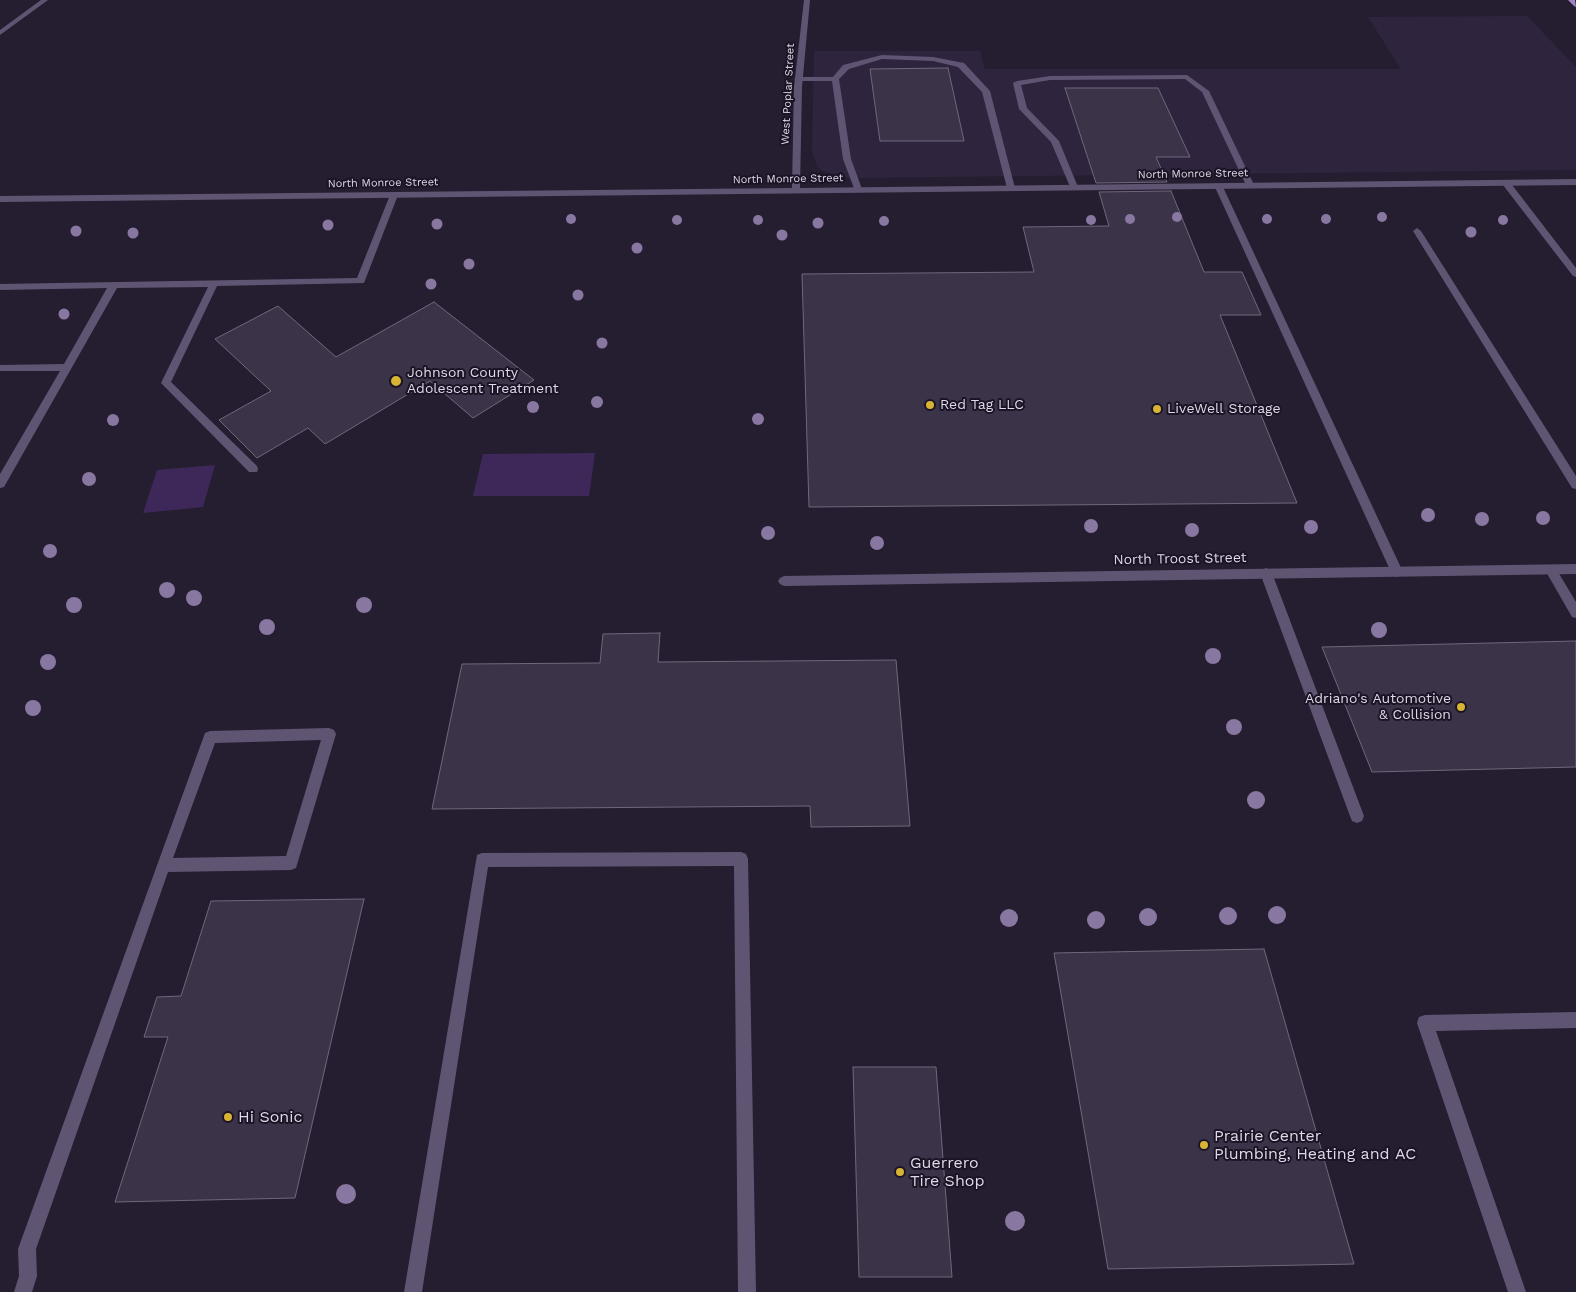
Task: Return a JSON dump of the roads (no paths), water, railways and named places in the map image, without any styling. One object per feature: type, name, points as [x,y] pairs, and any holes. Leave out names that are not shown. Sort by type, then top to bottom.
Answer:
[{"type":"main road","points":[[1571,0],[1576,5]]},
{"type":"street","points":[[0,33],[44,0]]},
{"type":"street","name":"West Poplar Street","points":[[796,190],[798,78],[807,0]]},
{"type":"street","points":[[798,78],[835,79],[846,67],[882,57],[933,59],[961,65],[986,91],[1012,188]]},
{"type":"street","points":[[1074,187],[1055,141],[1023,109],[1017,82],[1050,78],[1187,77],[1205,91],[1250,185]]},
{"type":"street","points":[[835,79],[847,159],[858,189]]},
{"type":"street","name":"North Monroe Street","points":[[0,199],[1576,182]]},
{"type":"street","points":[[1506,183],[1576,274]]},
{"type":"street","points":[[1218,186],[1397,572]]},
{"type":"street","points":[[0,287],[361,281],[394,195]]},
{"type":"street","points":[[1417,231],[1576,485]]},
{"type":"street","points":[[214,283],[166,383],[253,469]]},
{"type":"street","points":[[0,484],[114,285]]},
{"type":"street","points":[[0,368],[67,367]]},
{"type":"street","name":"North Troost Street","points":[[784,581],[1576,569]]},
{"type":"street","points":[[1551,570],[1576,613]]},
{"type":"street","points":[[1266,573],[1357,816]]},
{"type":"street","points":[[23,1292],[28,1276],[27,1250],[163,865],[210,737],[329,734],[291,863],[163,865]]},
{"type":"street","points":[[413,1292],[482,860],[704,859],[742,859],[747,1292]]},
{"type":"street","points":[[1517,1292],[1425,1023],[1576,1020]]},
{"type":"place","name":"Johnson County Adolescent Treatment","points":[[396,381]]},
{"type":"place","name":"Red Tag LLC","points":[[930,405]]},
{"type":"place","name":"LiveWell Storage","points":[[1157,409]]},
{"type":"place","name":"Adriano's Automotive & Collision","points":[[1461,707]]},
{"type":"place","name":"Hi Sonic","points":[[228,1117]]},
{"type":"place","name":"Prairie Center Plumbing, Heating and AC","points":[[1204,1145]]},
{"type":"place","name":"Guerrero Tire Shop","points":[[900,1172]]}]
